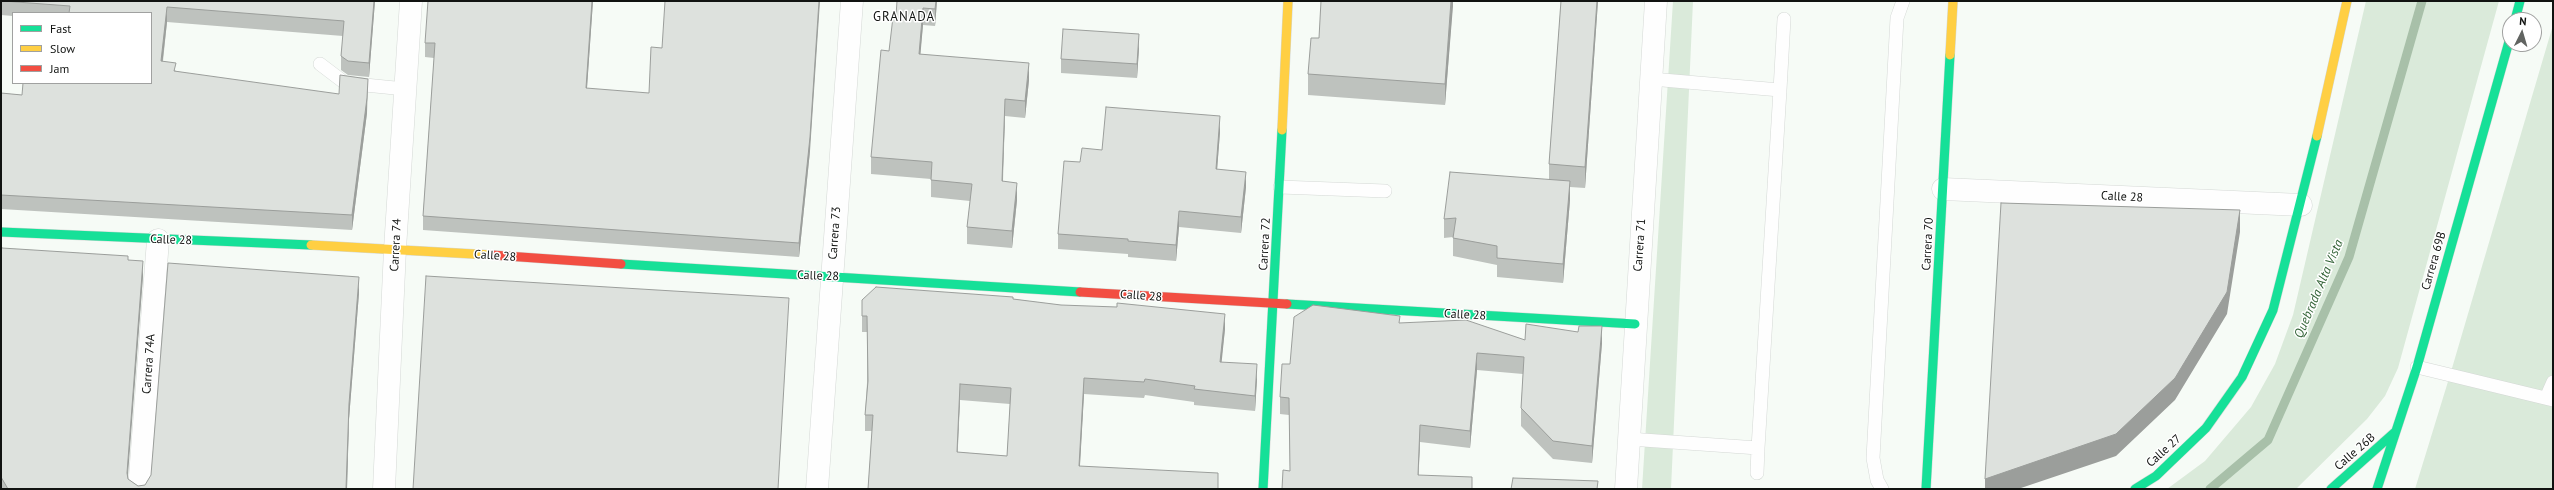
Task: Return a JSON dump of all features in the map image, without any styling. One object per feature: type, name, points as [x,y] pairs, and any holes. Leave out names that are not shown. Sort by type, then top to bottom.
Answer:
[{"type":"street","name":"Carrera 74","points":[[384,489],[395,249],[411,1]]},
{"type":"street","name":"Carrera 73","points":[[817,489],[852,1]]},
{"type":"street","name":"Carrera 72","points":[[1263,489],[1280,187],[1288,1]]},
{"type":"street","name":"Carrera 71","points":[[1626,489],[1656,1]]},
{"type":"street","name":"Carrera 70","points":[[1926,489],[1953,1]]},
{"type":"street","points":[[2301,205],[2347,1]]},
{"type":"street","points":[[2517,12],[2520,1]]},
{"type":"street","name":"Carrera 69B","points":[[2377,489],[2417,367],[2506,52]]},
{"type":"street","name":"Calle 28","points":[[1943,189],[2301,205]]},
{"type":"street","name":"Calle 27","points":[[2135,489],[2156,476],[2206,428],[2242,376],[2273,310],[2301,205]]},
{"type":"street","name":"Calle 28","points":[[1,232],[158,240],[395,249],[1274,304],[1635,324]]},
{"type":"street","name":"Carrera 74A","points":[[139,489],[158,240]]},
{"type":"street","name":"Calle 26B","points":[[2331,489],[2395,432]]},
{"type":"street","points":[[1915,482],[1929,447]]},
{"type":"lane","points":[[1882,489],[1877,480],[1873,458],[1897,18],[1903,1]]},
{"type":"lane","points":[[1757,473],[1784,19]]},
{"type":"lane","points":[[320,64],[345,83],[405,89]]},
{"type":"lane","points":[[1651,79],[1780,90]]},
{"type":"lane","points":[[1280,187],[1385,192]]},
{"type":"lane","points":[[2417,367],[2549,399],[2553,382]]},
{"type":"lane","points":[[1629,439],[1758,448]]},
{"type":"green space","points":[[1673,1],[1693,1],[1671,489],[1642,489]]},
{"type":"green space","points":[[2366,1],[2499,1],[2398,368],[2385,396],[2367,419],[2296,489],[2167,489],[2205,461],[2251,407],[2275,364],[2293,315]]},
{"type":"green space","points":[[2553,25],[2553,489],[2415,489],[2450,375]]},
{"type":"building","points":[[3,1],[374,1],[369,63],[348,61],[341,56],[344,21],[167,7],[161,61],[176,63],[174,71],[339,94],[340,75],[368,79],[367,98],[352,215],[1,195],[1,93],[22,95],[23,84],[152,84],[152,12],[69,12],[70,6]]},
{"type":"building","points":[[428,1],[592,1],[586,88],[649,93],[651,47],[662,48],[665,1],[819,1],[810,137],[799,243],[423,216],[435,43],[425,43]]},
{"type":"building","points":[[897,1],[936,1],[935,9],[923,8],[919,54],[1029,63],[1025,101],[1005,99],[1002,181],[1017,183],[1012,231],[967,227],[972,184],[931,180],[932,162],[871,157],[881,50],[889,51],[893,17],[896,16]]},
{"type":"building","points":[[1321,1],[1451,1],[1445,84],[1308,74],[1311,38],[1319,38]]},
{"type":"building","points":[[1561,1],[1597,1],[1585,167],[1549,164]]},
{"type":"building","points":[[1063,29],[1139,34],[1137,64],[1061,59]]},
{"type":"building","points":[[1106,107],[1220,116],[1216,169],[1246,172],[1241,217],[1179,211],[1176,245],[1128,241],[1128,239],[1058,234],[1064,161],[1080,162],[1082,148],[1102,150]]},
{"type":"building","points":[[1450,172],[1570,181],[1563,264],[1497,258],[1497,246],[1453,238],[1456,218],[1444,219]]},
{"type":"building","points":[[2001,203],[2240,210],[2227,292],[2175,378],[2116,434],[1985,479]]},
{"type":"building","points":[[2,248],[128,256],[128,260],[143,261],[127,473],[128,479],[138,486],[145,485],[151,475],[168,263],[359,277],[349,404],[346,489],[8,489],[1,477]]},
{"type":"building","points":[[426,276],[789,298],[778,489],[413,489]]},
{"type":"building","points":[[876,287],[1013,297],[1013,299],[1061,305],[1117,307],[1117,303],[1225,314],[1220,362],[1257,364],[1255,396],[1194,389],[1195,386],[1145,379],[1144,382],[1084,378],[1079,466],[1218,473],[1218,489],[868,489],[873,415],[865,415],[868,381],[867,316],[862,316],[862,300]],"holes":[[[960,384],[1011,388],[1007,456],[957,452]]]},
{"type":"building","points":[[1313,305],[1400,316],[1399,323],[1466,320],[1525,340],[1526,324],[1578,332],[1579,326],[1602,326],[1592,446],[1553,441],[1521,408],[1524,357],[1477,353],[1470,431],[1420,425],[1418,475],[1472,477],[1472,489],[1282,489],[1283,470],[1290,471],[1289,398],[1280,397],[1282,364],[1290,364],[1294,317]]},
{"type":"building","points":[[1513,478],[1598,481],[1597,489],[1511,489]]},
{"type":"waterway","name":"Quebrada Alta Vista","points":[[2210,489],[2268,440],[2349,257],[2422,1]]},
{"type":"traffic: fast","points":[[2517,12],[2520,1]]},
{"type":"traffic: fast","points":[[2377,489],[2417,367],[2506,52]]},
{"type":"traffic: fast","points":[[1926,489],[1950,55]]},
{"type":"traffic: fast","points":[[1263,489],[1282,130]]},
{"type":"traffic: fast","points":[[2135,489],[2156,476],[2206,428],[2242,377],[2273,310],[2317,136]]},
{"type":"traffic: fast","points":[[1,232],[311,245]]},
{"type":"traffic: fast","points":[[621,264],[1080,292]]},
{"type":"traffic: fast","points":[[1287,304],[1635,324]]},
{"type":"traffic: fast","points":[[2331,489],[2395,432]]},
{"type":"traffic: slow","points":[[1282,130],[1288,1]]},
{"type":"traffic: slow","points":[[1950,55],[1953,1]]},
{"type":"traffic: slow","points":[[2317,136],[2347,1]]},
{"type":"traffic: slow","points":[[311,245],[492,255]]},
{"type":"traffic: jam","points":[[492,255],[621,264]]},
{"type":"traffic: jam","points":[[1080,292],[1287,304]]},
{"type":"district","name":"GRANADA","points":[[904,17]]}]
